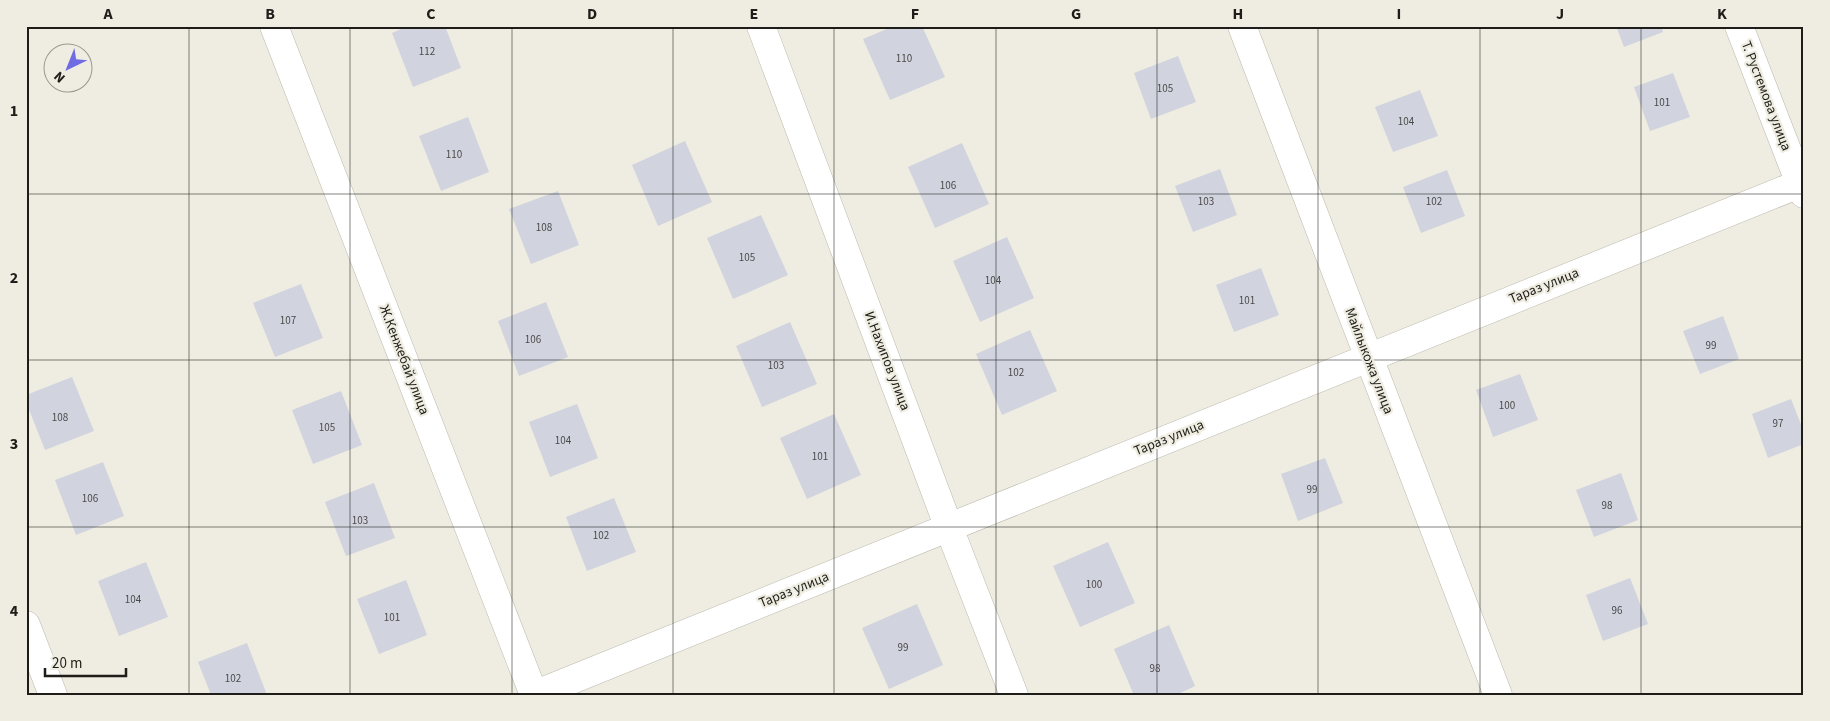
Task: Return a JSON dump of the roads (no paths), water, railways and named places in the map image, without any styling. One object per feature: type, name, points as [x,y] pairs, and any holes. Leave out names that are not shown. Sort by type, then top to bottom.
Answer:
[{"type":"street","name":"Ж.Кенжебай улица","points":[[274,26],[534,695]]},
{"type":"street","name":"И.Нахипов улица","points":[[761,26],[949,528],[1014,695]]},
{"type":"street","name":"Майлыкожа улица","points":[[1242,26],[1498,695]]},
{"type":"street","name":"Т. Рустемова улица","points":[[1739,26],[1802,187]]},
{"type":"street","name":"Тараз улица","points":[[534,695],[1368,358],[1802,187]]},
{"type":"street","points":[[26,625],[54,695]]}]
